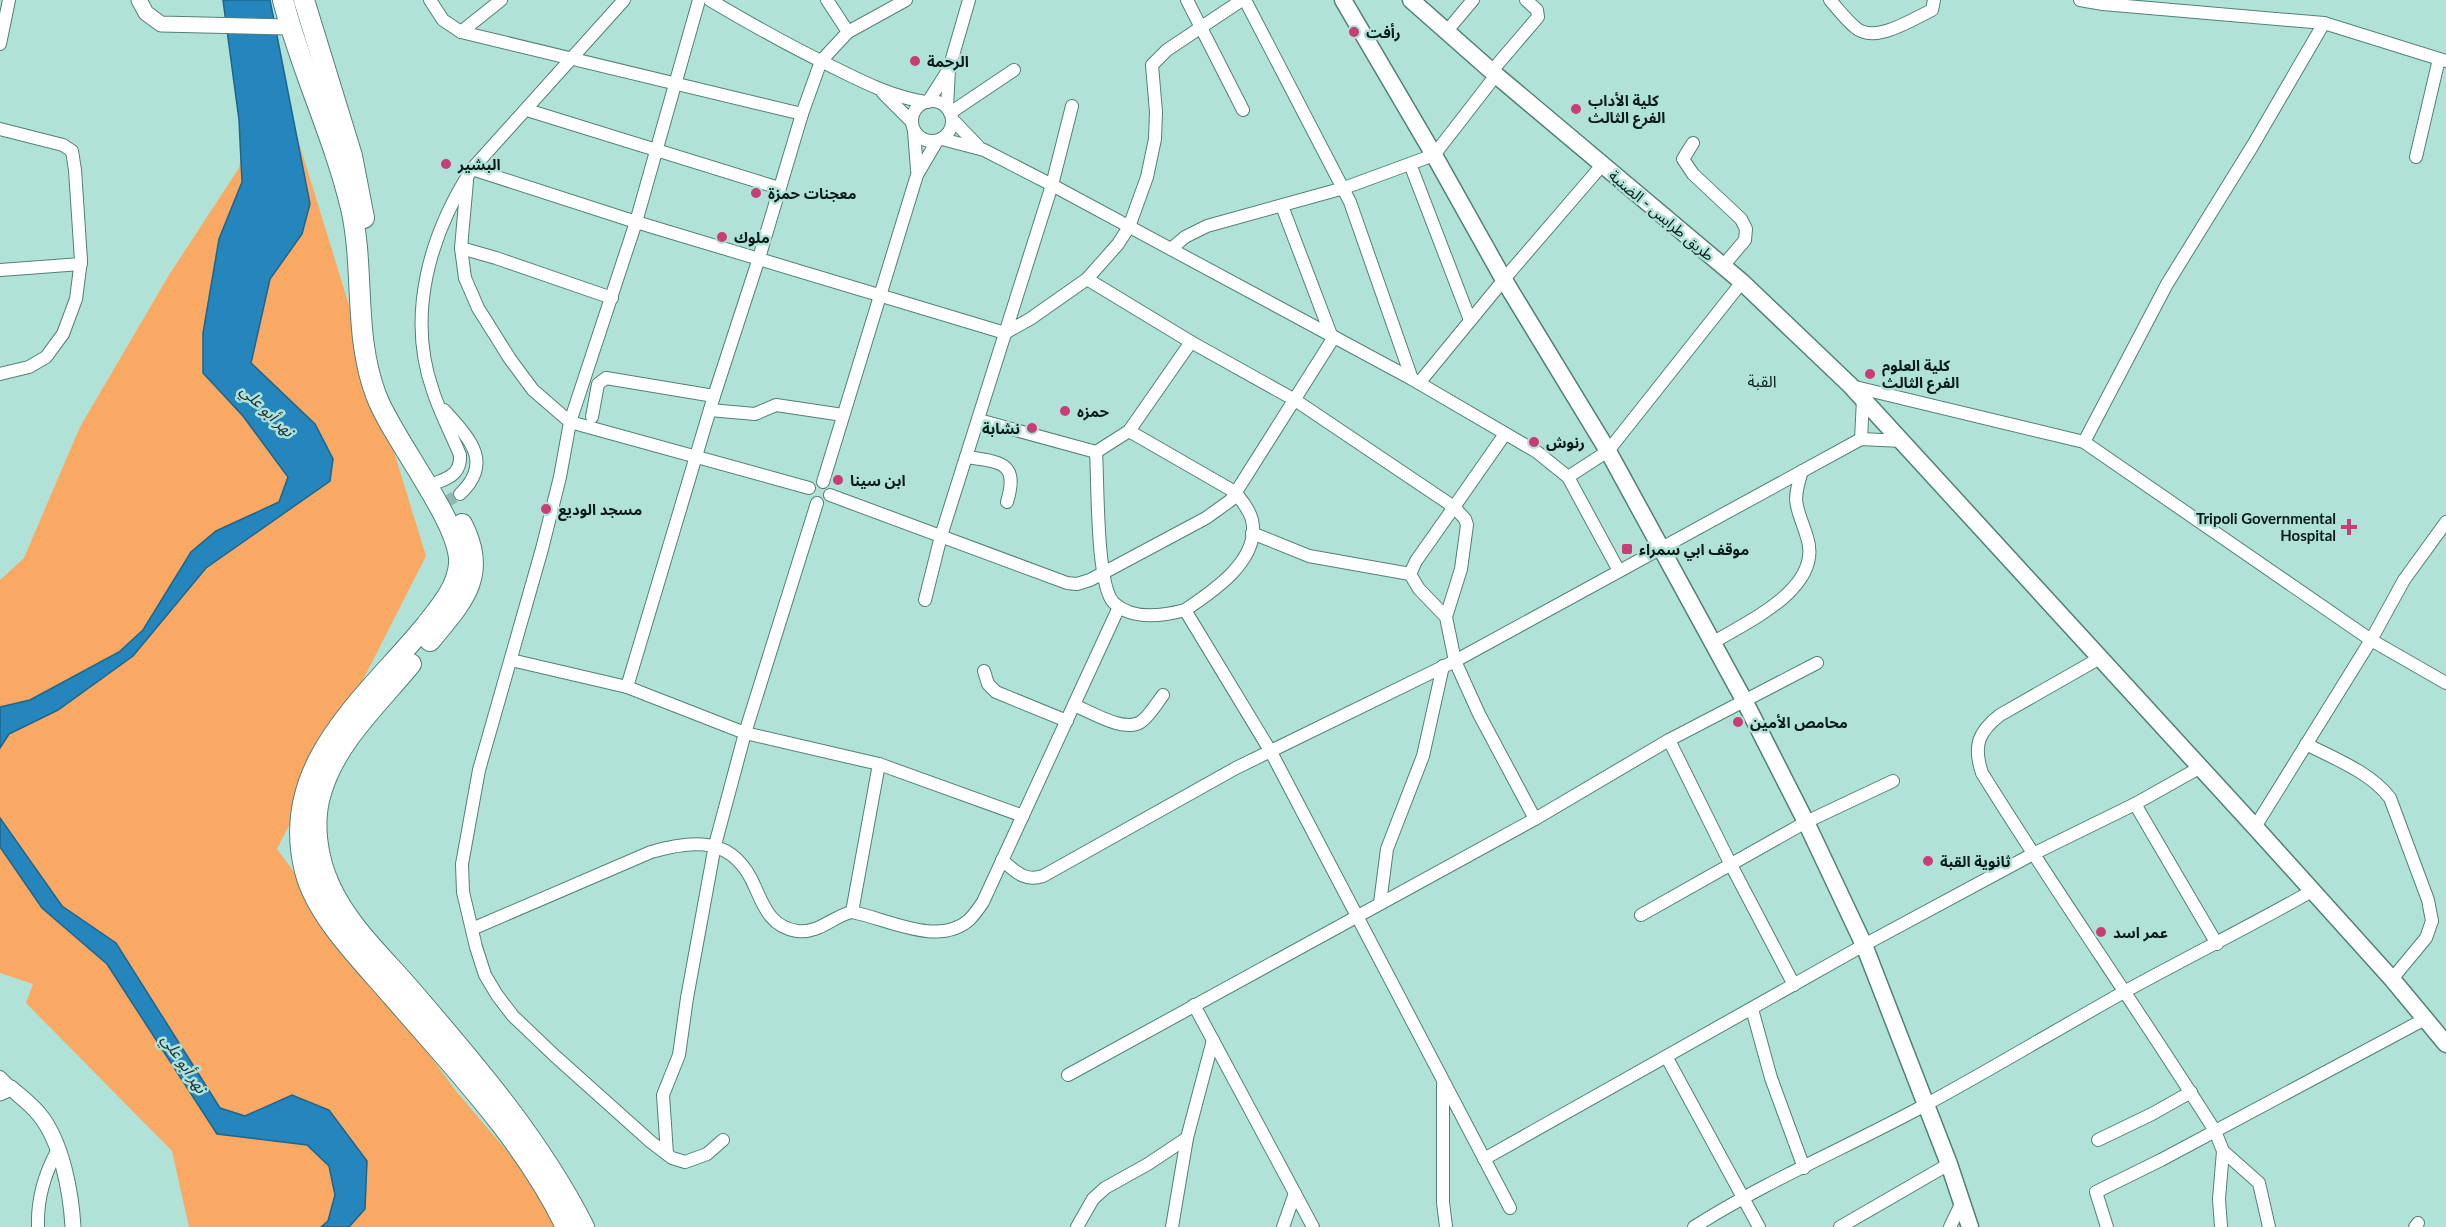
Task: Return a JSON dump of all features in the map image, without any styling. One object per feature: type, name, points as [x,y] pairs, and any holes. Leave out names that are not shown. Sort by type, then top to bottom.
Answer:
[{"type":"main road","points":[[283,0],[286,27],[322,116],[351,208],[358,262],[363,355],[376,396],[391,429],[441,504],[458,549],[459,561],[456,580],[431,618],[325,746],[305,789],[299,819],[299,839],[305,873],[314,895],[365,951],[478,1085],[520,1123],[551,1168],[584,1227]]},
{"type":"main road","points":[[304,0],[352,156],[363,208],[371,334],[376,365],[403,426],[467,534],[474,556],[474,571],[470,587],[442,626],[342,747],[328,772],[316,814],[321,860],[329,886],[355,926],[365,951]]},
{"type":"main road","points":[[1343,0],[1504,280],[1608,451],[1744,700],[1806,822],[1864,945],[1949,1164],[1970,1227]]},
{"type":"main road","name":"طريق طرابس - الضنية","points":[[1410,0],[1493,74],[1742,282],[1857,393],[2255,827],[2392,979],[2446,1044]]},
{"type":"main road","points":[[286,27],[301,33],[307,43],[338,129],[352,156]]},
{"type":"main road","points":[[478,1085],[566,1227]]},
{"type":"street","points":[[0,44],[9,0]]},
{"type":"street","points":[[139,0],[146,14],[161,24],[286,27]]},
{"type":"street","points":[[430,0],[443,20],[461,32],[574,57],[802,114]]},
{"type":"street","points":[[461,32],[501,0]]},
{"type":"street","points":[[438,482],[456,472],[460,463],[460,455],[437,403],[424,357],[420,328],[421,310],[434,247],[450,208],[470,173],[624,0]]},
{"type":"street","points":[[699,0],[636,222],[570,422],[560,477],[479,770],[462,864],[463,892],[485,975],[513,1016],[667,1154],[685,1162],[707,1154],[723,1140]]},
{"type":"street","points":[[710,0],[821,61],[880,90],[902,98],[938,102],[972,141],[984,150],[1416,381],[1537,452],[1568,477],[1619,571]]},
{"type":"street","points":[[827,0],[848,32]]},
{"type":"street","points":[[627,687],[714,396],[759,258],[802,114],[821,61],[848,32],[906,0]]},
{"type":"street","points":[[823,482],[917,175],[939,140],[950,130],[949,69],[969,0]]},
{"type":"street","points":[[1187,0],[1243,110]]},
{"type":"street","points":[[470,173],[1005,333],[1030,319],[1087,279],[1118,244],[1129,227],[1147,177],[1155,139],[1156,112],[1152,65],[1167,50],[1244,0],[1344,188],[1416,381]]},
{"type":"street","points":[[1446,32],[1473,0]]},
{"type":"street","points":[[1171,249],[1185,237],[1206,226],[1344,188],[1434,155],[1538,17],[1537,10],[1526,0]]},
{"type":"street","points":[[1830,0],[1858,30],[1871,33],[1888,31],[1932,10],[1934,0]]},
{"type":"street","points":[[2080,0],[2136,3],[2324,22],[2442,60],[2416,157]]},
{"type":"street","points":[[2084,441],[2167,284],[2253,145],[2324,22]]},
{"type":"street","points":[[917,175],[913,114],[926,102],[949,69]]},
{"type":"street","points":[[949,113],[1014,70]]},
{"type":"street","points":[[880,90],[923,139],[939,140],[984,150]]},
{"type":"street","points":[[925,600],[940,536],[979,420],[1052,185],[1072,106]]},
{"type":"street","points":[[527,110],[779,188]]},
{"type":"street","points":[[0,129],[63,145],[72,151],[81,264],[76,299],[58,342],[46,357],[37,363],[0,374]]},
{"type":"street","points":[[1693,143],[1683,159],[1693,174],[1742,219],[1746,229],[1745,240],[1723,266]]},
{"type":"street","points":[[1416,381],[1603,164]]},
{"type":"street","points":[[1410,165],[1470,320]]},
{"type":"street","points":[[470,173],[461,248],[462,265],[470,291],[505,351],[533,390],[570,422],[809,488]]},
{"type":"street","points":[[1282,206],[1332,336]]},
{"type":"street","points":[[461,248],[612,298]]},
{"type":"street","points":[[0,270],[81,264]]},
{"type":"street","points":[[1087,279],[1191,342],[1295,400],[1454,507],[1465,519],[1467,532],[1461,569],[1446,617],[1449,664],[1423,756],[1386,849],[1380,903]]},
{"type":"street","points":[[1568,477],[1608,451],[1742,282]]},
{"type":"street","points":[[830,495],[1067,583],[1077,584],[1090,580],[1222,508],[1235,492],[1295,400],[1332,336]]},
{"type":"street","points":[[979,420],[1096,452],[1129,431],[1191,342]]},
{"type":"street","points":[[592,417],[598,384],[606,378],[714,396]]},
{"type":"street","points":[[1861,439],[1857,393],[2084,441],[2371,640],[2446,683]]},
{"type":"street","points":[[437,403],[463,433],[477,459],[477,472],[471,483],[460,494]]},
{"type":"street","points":[[710,410],[755,414],[776,405],[843,415]]},
{"type":"street","points":[[1096,452],[1102,572],[1112,602],[1119,607],[1144,615],[1167,615],[1185,610],[1214,589],[1240,563],[1252,533],[1252,521],[1246,505],[1235,492],[1129,431]]},
{"type":"street","points":[[1410,574],[1416,561],[1505,434]]},
{"type":"street","points":[[1002,861],[1022,877],[1033,879],[1043,876],[1165,806],[1449,664],[1861,439],[1902,441]]},
{"type":"street","points":[[966,457],[988,461],[1006,468],[1012,475],[1012,485],[1006,502]]},
{"type":"street","points":[[1714,642],[1784,599],[1800,579],[1808,554],[1808,538],[1795,502],[1802,471]]},
{"type":"street","points":[[814,482],[823,482],[830,488],[830,495],[824,503],[817,503],[809,496],[809,488],[814,482]]},
{"type":"street","points":[[667,1154],[663,1095],[679,1055],[715,845],[745,733],[817,503]]},
{"type":"street","points":[[2255,827],[2371,640],[2404,580],[2446,522]]},
{"type":"street","points":[[1252,533],[1309,556],[1410,574],[1419,589],[1446,617]]},
{"type":"street","points":[[472,929],[651,852],[685,844],[715,845],[731,854],[742,865],[754,884],[764,908],[786,928],[799,931],[816,929],[841,915],[852,912],[932,933],[947,932],[969,920],[983,902],[1119,607]]},
{"type":"street","points":[[1185,610],[1271,752],[1510,1208]]},
{"type":"street","points":[[2100,658],[2000,715],[1986,726],[1979,740],[1977,759],[1982,773],[2033,854],[2126,991],[2215,1131],[2223,1151],[2219,1199],[2221,1227]]},
{"type":"street","points":[[511,660],[627,687],[745,733],[879,764],[1023,816]]},
{"type":"street","points":[[1068,1075],[1535,819],[1669,740],[1817,663]]},
{"type":"street","points":[[1449,664],[1479,714],[1535,819]]},
{"type":"street","points":[[984,671],[988,684],[996,692],[1067,720]]},
{"type":"street","points":[[1074,705],[1124,726],[1136,725],[1144,720],[1163,695]]},
{"type":"street","points":[[1669,740],[1730,864],[1794,985]]},
{"type":"street","points":[[2306,744],[2364,775],[2382,788],[2390,798],[2428,900],[2432,921],[2426,938],[2392,979]]},
{"type":"street","points":[[852,912],[879,764]]},
{"type":"street","points":[[1484,1159],[1864,945],[2033,854],[2135,804],[2199,768]]},
{"type":"street","points":[[1641,915],[1806,822],[1893,781]]},
{"type":"street","points":[[2135,804],[2217,944]]},
{"type":"street","points":[[1695,1227],[1742,1197],[1804,1168],[1926,1104],[2126,991],[2312,891]]},
{"type":"street","points":[[1194,1005],[1313,1227]]},
{"type":"street","points":[[1752,1009],[1772,1078],[1804,1168]]},
{"type":"street","points":[[2107,1227],[2096,1192],[2161,1160],[2425,1019]]},
{"type":"street","points":[[1172,1227],[1187,1138],[1213,1040]]},
{"type":"street","points":[[1667,1058],[1760,1227]]},
{"type":"street","points":[[0,1077],[6,1090],[41,1116],[67,1178],[73,1227]]},
{"type":"street","points":[[1443,1078],[1443,1202],[1446,1227]]},
{"type":"street","points":[[2098,1140],[2191,1092]]},
{"type":"street","points":[[1077,1227],[1093,1198],[1105,1188],[1148,1164],[1187,1138]]},
{"type":"street","points":[[38,1227],[40,1193],[48,1167],[57,1151]]},
{"type":"street","points":[[2223,1151],[2259,1183],[2269,1227]]},
{"type":"street","points":[[1840,1227],[1949,1164]]},
{"type":"street","points":[[1283,1227],[1295,1193]]},
{"type":"street","points":[[1950,1227],[1962,1202]]},
{"type":"shaded area","points":[[257,69],[285,97],[426,556],[277,849],[456,1091],[571,1227],[189,1227],[172,1151],[26,1003],[33,984],[0,973],[0,580],[24,558],[80,427],[169,275],[239,168]]},
{"type":"water","name":"نهر أبو علي","points":[[223,0],[270,0],[310,204],[302,234],[270,279],[251,363],[315,424],[333,459],[330,481],[206,568],[133,656],[58,710],[9,734],[0,748],[0,707],[30,700],[119,652],[143,630],[191,552],[216,531],[279,502],[288,477],[243,416],[203,373],[203,333],[219,239],[242,182],[239,120]]},
{"type":"water","name":"نهر أبو علي","points":[[0,818],[62,906],[116,943],[220,1108],[245,1116],[292,1095],[329,1110],[367,1161],[365,1209],[349,1227],[321,1227],[328,1221],[335,1195],[329,1166],[307,1145],[217,1134],[107,964],[42,908],[0,847]]},
{"type":"tunnel","points":[[444,503],[460,494]]},
{"type":"place","name":"رأفت","points":[[1354,32]]},
{"type":"place","name":"الرحمة","points":[[915,61]]},
{"type":"place","name":"كلية الأداب الفرع الثالث","points":[[1576,109]]},
{"type":"place","name":"البشير","points":[[446,164]]},
{"type":"place","name":"معجنات حمزة","points":[[756,193]]},
{"type":"place","name":"ملوك","points":[[722,237]]},
{"type":"place","name":"كلية العلوم الفرع الثالث","points":[[1870,374]]},
{"type":"place","name":"حمزه","points":[[1065,411]]},
{"type":"place","name":"نشابة","points":[[1032,428]]},
{"type":"place","name":"رنوش","points":[[1534,442]]},
{"type":"place","name":"ابن سينا","points":[[838,480]]},
{"type":"place","name":"مسجد الوديع","points":[[546,509]]},
{"type":"place","name":"Tripoli Governmental Hospital","points":[[2349,527]]},
{"type":"place","name":"موقف ابي سمراء","points":[[1627,549]]},
{"type":"place","name":"محامص الأمين","points":[[1738,722]]},
{"type":"place","name":"ثانوية القبة","points":[[1928,861]]},
{"type":"place","name":"عمر اسد","points":[[2101,932]]},
{"type":"district","name":"القبة","points":[[1762,380]]}]
